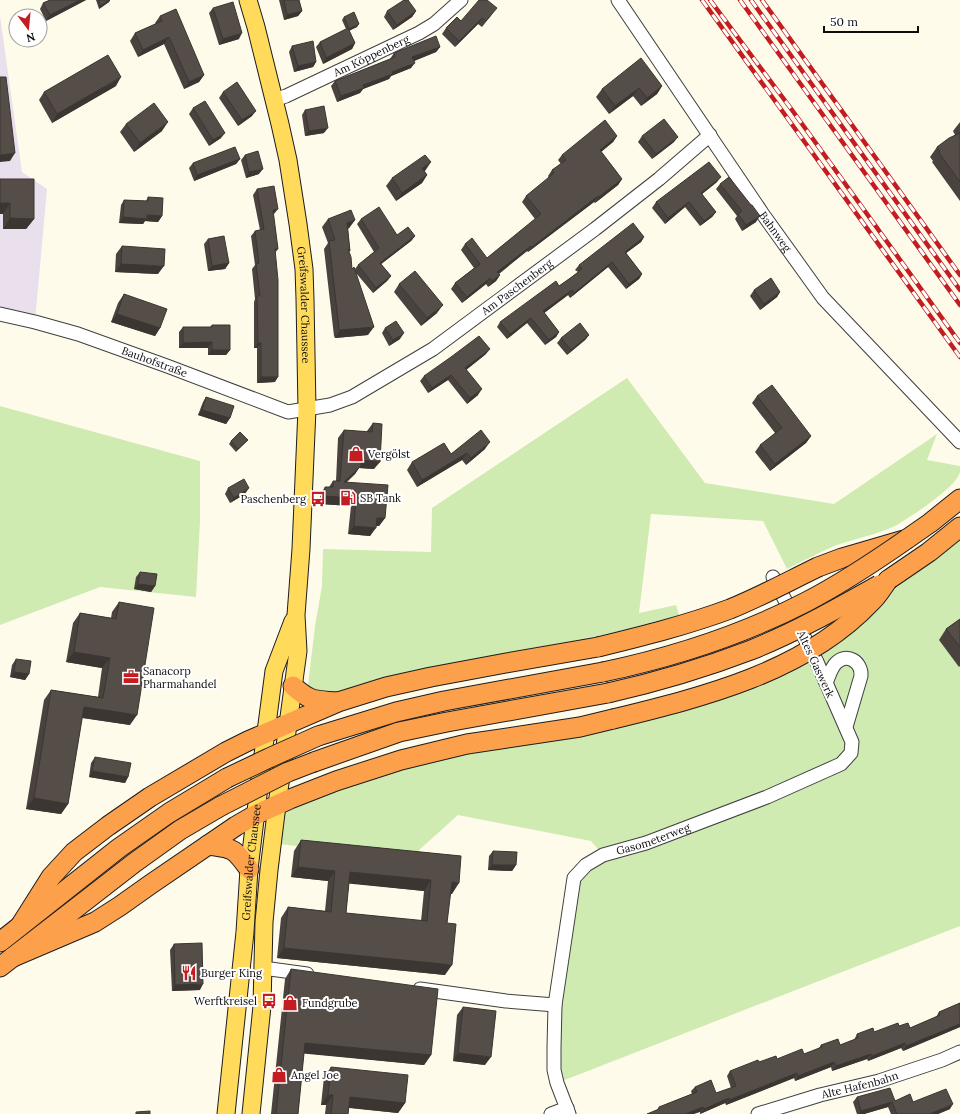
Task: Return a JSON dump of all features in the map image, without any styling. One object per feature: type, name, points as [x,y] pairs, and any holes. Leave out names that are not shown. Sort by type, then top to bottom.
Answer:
[{"type":"highway","points":[[0,942],[143,830],[227,778],[269,758],[318,736],[396,712],[444,701],[646,663],[691,650],[738,633],[777,616],[834,587],[930,523],[960,499]]},
{"type":"highway","points":[[6,962],[134,863],[180,830],[221,806],[282,775],[399,732],[650,683],[752,650],[845,604],[888,580],[929,552],[960,527]]},
{"type":"highway","points":[[20,926],[51,877],[74,852],[150,797],[226,752],[266,733],[338,702],[386,687],[431,677],[598,648],[652,634],[708,617],[761,595],[824,565],[863,551],[907,539]]},
{"type":"highway","points":[[6,962],[94,922],[120,906],[236,826],[277,805],[336,781],[401,760],[467,744],[580,727],[613,720],[714,692],[803,655],[826,641],[851,622],[872,601],[888,580]]},
{"type":"highway","points":[[293,686],[310,699],[338,702]]},
{"type":"highway","points":[[208,845],[231,849],[238,854],[249,869]]},
{"type":"main road","name":"Greifswalder Chaussee","points":[[248,0],[280,98],[304,269],[307,409],[301,549],[296,615],[298,651],[277,805],[264,922],[262,1006],[251,1114]]},
{"type":"main road","name":"Greifswalder Chaussee","points":[[226,1114],[244,940],[249,869],[274,671],[296,615]]},
{"type":"street","name":"Am Köppenberg","points":[[280,98],[419,33],[434,24],[462,0]]},
{"type":"street","name":"Bahnweg","points":[[618,0],[762,213],[823,298],[960,442]]},
{"type":"street","name":"Am Paschenberg","points":[[307,409],[330,405],[352,397],[433,349],[596,229],[659,179],[710,135]]},
{"type":"street","name":"Bauhofstraße","points":[[0,314],[78,334],[288,412],[307,409]]},
{"type":"street","name":"Altes Gaswerk","points":[[773,577],[817,662],[846,727],[852,742],[851,753]]},
{"type":"street","points":[[826,683],[834,664],[841,660],[851,659],[859,665],[861,676],[846,727]]},
{"type":"street","name":"Gasometerweg","points":[[568,1111],[557,1083],[554,1070],[555,1005],[574,878],[586,865],[603,855],[646,843],[767,797],[841,764],[851,753]]},
{"type":"street","points":[[263,968],[319,975]]},
{"type":"street","points":[[410,988],[506,1001],[555,1005]]},
{"type":"street","name":"Alte Hafenbahn","points":[[758,1114],[820,1095],[880,1081],[942,1060],[960,1052]]},
{"type":"street","points":[[551,1114],[568,1111]]},
{"type":"shaded area","points":[[0,16],[22,172],[47,189],[35,322],[0,314]]},
{"type":"green space","points":[[627,378],[705,483],[834,504],[937,434],[927,460],[960,466],[960,472],[951,486],[942,494],[895,526],[834,546],[787,569],[763,521],[651,514],[639,613],[676,605],[679,615],[585,639],[532,648],[398,677],[339,694],[309,690],[308,685],[315,626],[322,586],[323,549],[431,552],[432,508]]},
{"type":"green space","points":[[0,406],[200,461],[200,521],[196,597],[100,587],[0,625]]},
{"type":"green space","points":[[960,527],[960,926],[557,1083],[554,1070],[574,878],[603,855],[591,841],[458,815],[408,860],[272,843],[277,805],[336,781],[580,727],[796,658]]},
{"type":"building","points":[[50,0],[80,0],[50,15],[48,8],[46,8],[43,3]]},
{"type":"building","points":[[99,0],[110,0],[100,6]]},
{"type":"building","points":[[284,0],[299,0],[302,11],[287,15]]},
{"type":"building","points":[[404,0],[408,0],[416,11],[397,25],[387,11]]},
{"type":"building","points":[[479,0],[487,0],[497,8],[486,21],[482,18],[459,41],[446,28],[457,17],[461,21]]},
{"type":"building","points":[[233,2],[242,33],[223,39],[213,8]]},
{"type":"building","points":[[176,9],[204,75],[189,82],[169,37],[143,50],[135,33],[162,21],[160,16]]},
{"type":"building","points":[[354,12],[359,24],[349,29],[344,17]]},
{"type":"building","points":[[348,28],[355,43],[326,58],[320,42]]},
{"type":"building","points":[[436,36],[440,47],[412,57],[415,63],[392,72],[393,74],[363,85],[364,88],[341,96],[335,81],[395,57],[394,53]]},
{"type":"building","points":[[313,41],[316,62],[298,66],[292,46]]},
{"type":"building","points":[[108,55],[121,77],[57,114],[44,92]]},
{"type":"building","points":[[641,58],[662,86],[647,98],[639,88],[615,106],[602,89]]},
{"type":"building","points":[[0,77],[6,77],[15,153],[0,155]]},
{"type":"building","points":[[237,82],[256,111],[242,120],[223,92]]},
{"type":"building","points":[[205,101],[225,133],[213,140],[193,108]]},
{"type":"building","points":[[154,103],[168,122],[140,143],[126,124]]},
{"type":"building","points":[[324,106],[328,128],[309,131],[305,110]]},
{"type":"building","points":[[664,119],[678,137],[656,154],[642,136]]},
{"type":"building","points":[[605,120],[617,136],[600,150],[622,179],[497,272],[500,275],[492,281],[490,278],[467,297],[455,283],[480,264],[465,244],[472,238],[487,258],[541,214],[526,196],[554,173],[552,170],[566,160],[562,155]]},
{"type":"building","points":[[960,133],[960,182],[939,153],[940,152],[937,147],[949,138]]},
{"type":"building","points":[[235,147],[240,159],[197,175],[193,163]]},
{"type":"building","points":[[258,151],[263,169],[249,172],[245,155]]},
{"type":"building","points":[[425,155],[431,162],[422,168],[427,175],[402,193],[392,178]]},
{"type":"building","points":[[709,162],[721,177],[701,193],[716,212],[704,221],[689,202],[668,218],[656,202]]},
{"type":"building","points":[[729,177],[760,216],[746,225],[738,214],[742,211],[720,184]]},
{"type":"building","points":[[0,179],[34,179],[34,219],[10,218],[10,203],[0,203]]},
{"type":"building","points":[[274,186],[278,209],[273,210],[278,249],[275,249],[278,280],[278,377],[261,377],[261,343],[258,343],[257,296],[260,296],[256,264],[259,263],[255,231],[264,229],[257,189]]},
{"type":"building","points":[[148,197],[163,198],[162,216],[147,215],[147,219],[123,217],[124,200],[148,201]]},
{"type":"building","points":[[379,207],[397,235],[408,227],[415,236],[380,263],[391,276],[376,288],[358,265],[379,248],[361,219]]},
{"type":"building","points":[[351,210],[355,220],[347,223],[350,251],[348,249],[351,257],[352,269],[354,267],[374,327],[340,330],[329,241],[335,240],[328,219]]},
{"type":"building","points":[[633,223],[644,237],[625,252],[642,274],[629,284],[612,262],[574,293],[572,290],[543,311],[559,332],[549,340],[531,318],[510,334],[500,322],[556,281],[559,286],[572,277],[582,269],[579,265]]},
{"type":"building","points":[[224,236],[229,263],[212,266],[208,239]]},
{"type":"building","points":[[122,246],[165,249],[164,266],[121,264]]},
{"type":"building","points":[[415,271],[443,305],[427,318],[399,284]]},
{"type":"building","points":[[771,278],[780,292],[764,304],[754,290]]},
{"type":"building","points":[[124,294],[167,309],[160,328],[117,314]]},
{"type":"building","points":[[396,321],[404,333],[393,340],[385,328]]},
{"type":"building","points":[[580,323],[589,335],[571,350],[561,338]]},
{"type":"building","points":[[212,325],[230,325],[230,350],[212,350],[212,342],[183,343],[183,327],[212,327]]},
{"type":"building","points":[[479,336],[490,349],[465,368],[482,389],[470,398],[451,375],[432,388],[424,376]]},
{"type":"building","points":[[772,385],[811,436],[775,464],[760,445],[782,428],[757,396]]},
{"type":"building","points":[[206,397],[234,406],[230,418],[202,410]]},
{"type":"building","points":[[373,423],[382,424],[380,462],[361,460],[361,466],[344,482],[388,485],[385,518],[377,518],[376,528],[354,526],[356,498],[325,496],[325,487],[333,487],[333,481],[340,481],[344,430],[372,432]]},
{"type":"building","points":[[481,430],[490,442],[471,458],[467,453],[422,480],[412,462],[444,443],[451,454]]},
{"type":"building","points":[[240,432],[248,440],[238,449],[231,441]]},
{"type":"building","points":[[244,479],[249,488],[234,498],[228,488]]},
{"type":"building","points":[[140,572],[157,574],[155,586],[138,584]]},
{"type":"building","points":[[119,602],[154,608],[137,715],[84,707],[68,804],[34,798],[51,690],[103,698],[110,658],[74,652],[80,613],[116,619]]},
{"type":"building","points":[[960,619],[960,647],[946,629]]},
{"type":"building","points":[[16,659],[31,661],[29,674],[14,672]]},
{"type":"building","points":[[95,757],[131,763],[128,777],[92,771]]},
{"type":"building","points":[[301,840],[461,856],[459,883],[452,882],[447,923],[456,924],[452,965],[284,948],[288,907],[331,912],[335,871],[298,867]],"holes":[[[350,872],[431,880],[427,921],[346,913]]]},
{"type":"building","points":[[493,851],[517,852],[516,865],[492,865]]},
{"type":"building","points":[[202,943],[203,984],[175,985],[174,944]]},
{"type":"building","points":[[291,969],[438,989],[431,1055],[305,1043],[298,1114],[276,1114]]},
{"type":"building","points":[[960,1003],[960,1024],[906,1046],[905,1043],[872,1056],[871,1054],[836,1066],[834,1062],[798,1076],[797,1073],[729,1100],[729,1098],[704,1109],[703,1107],[685,1114],[647,1114],[659,1109],[659,1107],[697,1092],[695,1087],[711,1080],[716,1093],[736,1086],[730,1071],[758,1060],[759,1062],[776,1056],[777,1059],[802,1049],[804,1054],[822,1047],[821,1045],[838,1039],[840,1045],[858,1038],[857,1034],[873,1028],[874,1032],[898,1023],[899,1026],[908,1023],[910,1028],[940,1015],[939,1012]]},
{"type":"building","points":[[463,1007],[496,1011],[491,1057],[458,1053]]},
{"type":"building","points":[[331,1067],[408,1075],[405,1103],[350,1097],[348,1114],[331,1114],[333,1095],[328,1095]]},
{"type":"building","points":[[890,1088],[895,1101],[910,1094],[913,1102],[946,1089],[953,1104],[930,1114],[897,1114],[892,1102],[861,1111],[857,1097]]},
{"type":"building","points":[[150,1111],[150,1114],[136,1114],[136,1112]]},
{"type":"railway","points":[[702,0],[960,357]]},
{"type":"railway","points":[[710,0],[792,110],[960,343]]},
{"type":"railway","points":[[740,0],[960,305]]},
{"type":"railway","points":[[751,0],[960,290]]},
{"type":"railway","points":[[762,0],[960,275]]},
{"type":"place","name":"Vergölst","points":[[356,454]]},
{"type":"place","name":"SB Tank","points":[[348,498]]},
{"type":"place","name":"Paschenberg","points":[[318,499]]},
{"type":"place","name":"Sanacorp Pharmahandel","points":[[131,677]]},
{"type":"place","name":"Burger King","points":[[189,973]]},
{"type":"place","name":"Werftkreisel","points":[[269,1001]]},
{"type":"place","name":"Fundgrube","points":[[290,1003]]},
{"type":"place","name":"Angel Joe","points":[[279,1075]]}]
